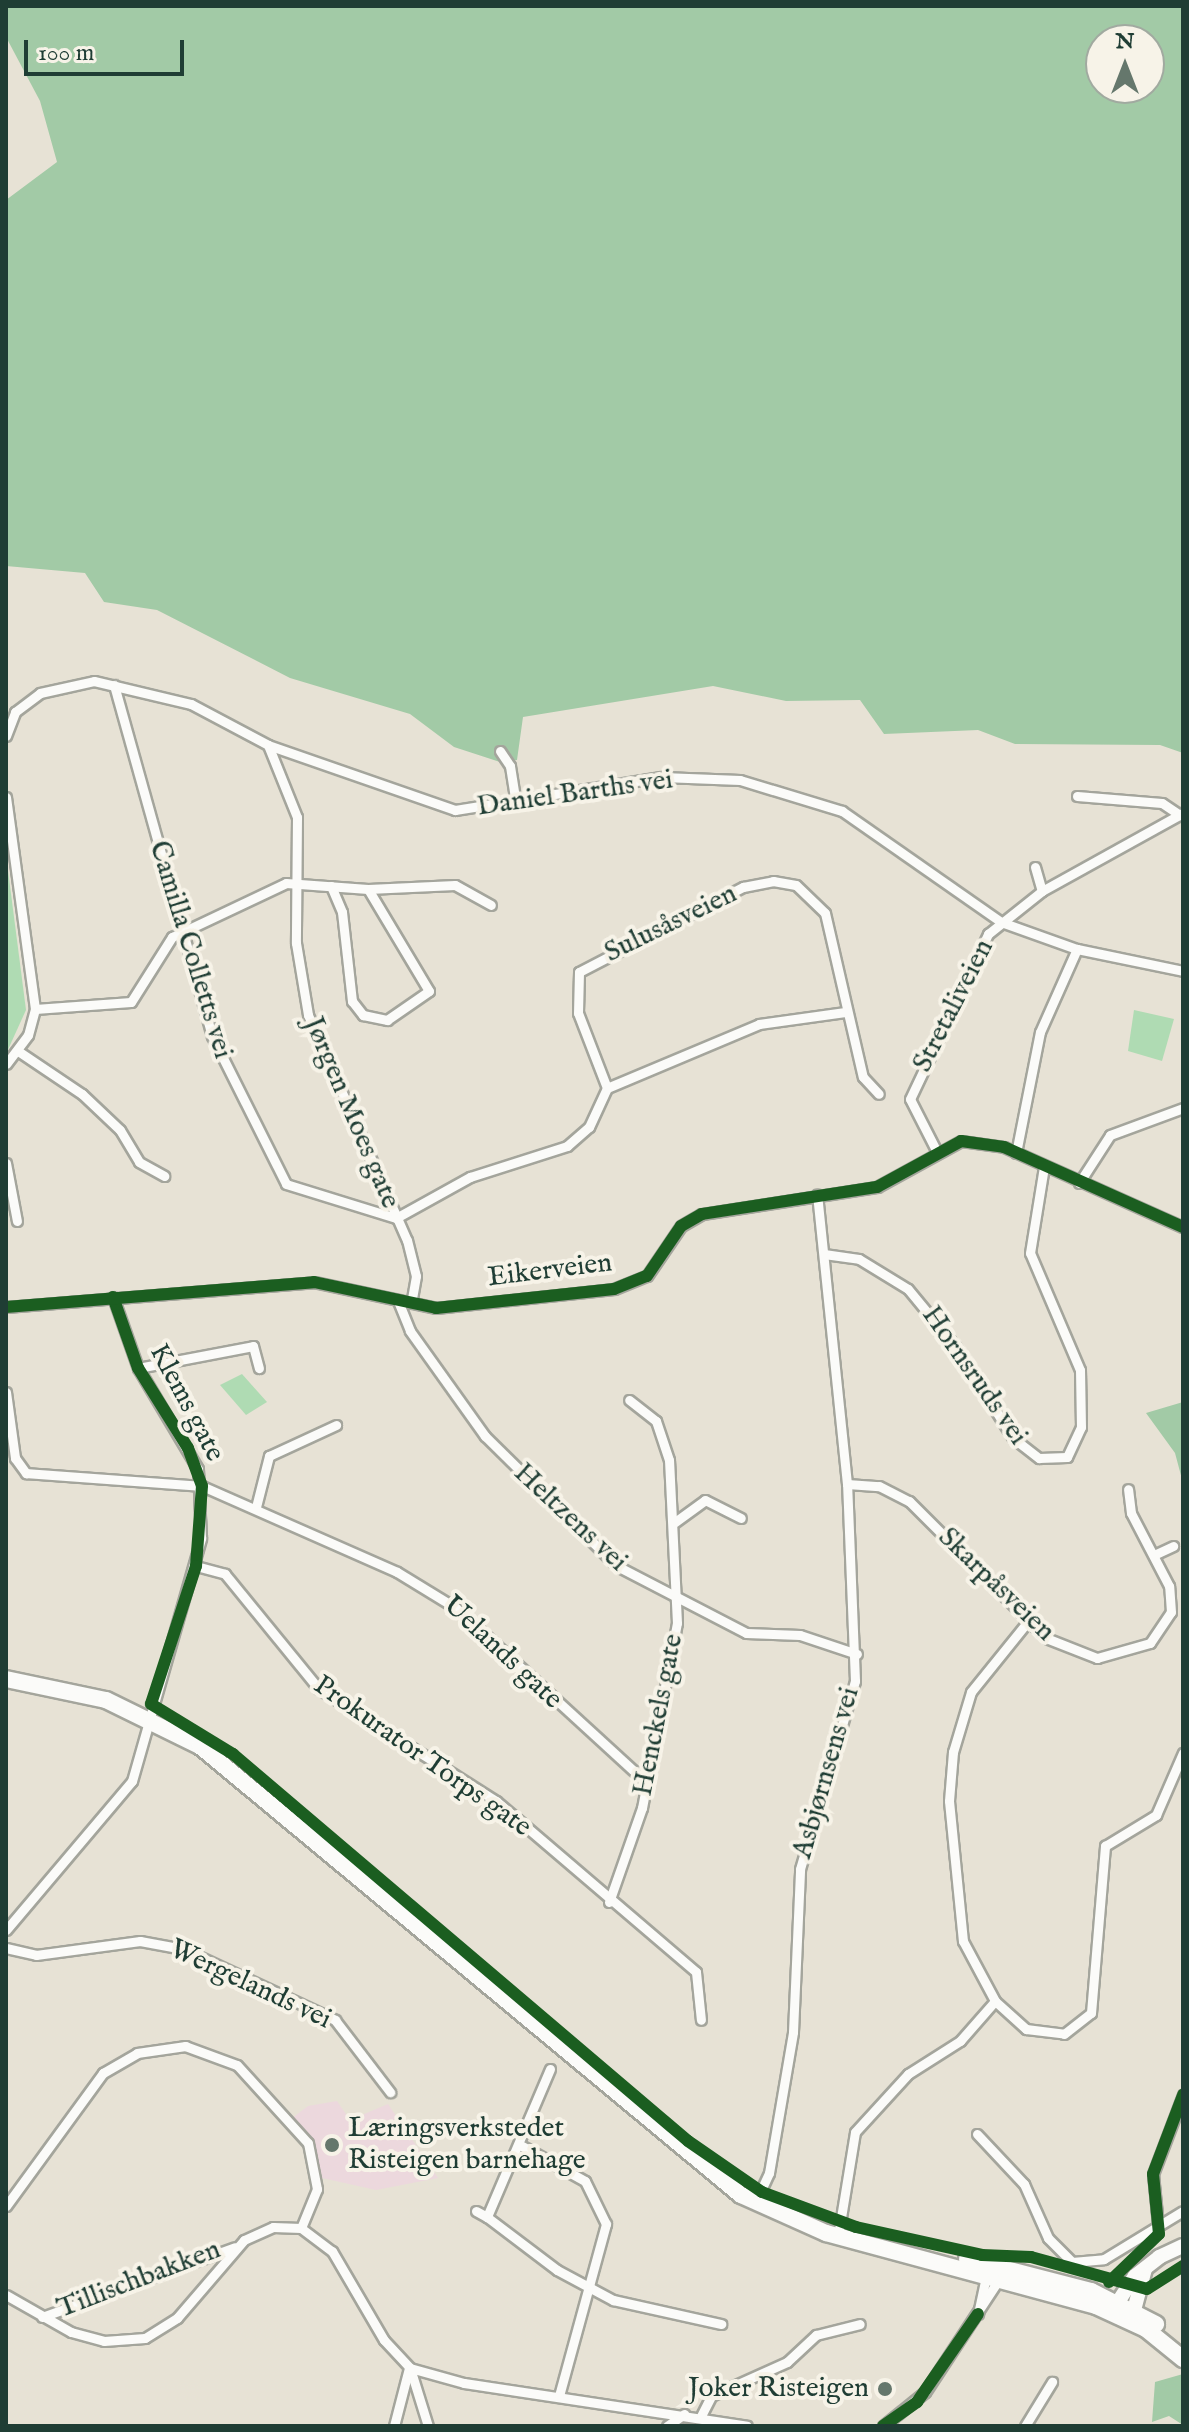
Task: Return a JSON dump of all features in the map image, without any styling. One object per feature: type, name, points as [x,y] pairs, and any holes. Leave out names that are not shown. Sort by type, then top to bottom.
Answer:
[{"type":"main road","points":[[6,1679],[75,1691],[146,1716],[236,1773],[662,2135],[755,2203],[838,2236],[994,2273],[1124,2309],[1183,2348]]},
{"type":"main road","points":[[1124,2309],[1145,2269],[1183,2246]]},
{"type":"main road","points":[[1124,2309],[1183,2359]]},
{"type":"street","points":[[6,736],[15,712],[40,693],[77,683],[114,685],[191,704],[268,745]]},
{"type":"street","name":"Camilla Colletts vei","points":[[114,685],[212,1036],[280,1178],[308,1195],[396,1218]]},
{"type":"street","name":"Daniel Barths vei","points":[[268,745],[455,810],[516,804],[662,777],[740,780],[842,811],[1001,922],[1077,949],[1183,971]]},
{"type":"street","name":"Jørgen Moes gate","points":[[268,745],[293,796],[299,882],[296,943],[308,1015],[396,1218],[416,1276],[411,1303]]},
{"type":"street","points":[[500,751],[510,766],[516,804]]},
{"type":"street","name":"Stretaliveien","points":[[1077,796],[1162,803],[1181,814]]},
{"type":"street","points":[[6,797],[35,1009],[18,1051],[6,1064]]},
{"type":"street","name":"Stretaliveien","points":[[936,1150],[910,1110],[912,1088],[974,955],[1001,922],[1042,891],[1181,814]]},
{"type":"street","points":[[1035,867],[1042,891]]},
{"type":"street","points":[[35,1009],[131,1002],[156,952],[181,932],[299,882],[368,889],[455,885],[491,905]]},
{"type":"street","name":"Sulusåsveien","points":[[607,1088],[578,1013],[579,972],[743,887],[796,885],[818,901],[846,986],[845,1012],[863,1077],[879,1094]]},
{"type":"street","points":[[331,886],[342,912],[352,1001],[363,1015],[387,1020],[429,991],[368,889]]},
{"type":"street","points":[[1016,1153],[1040,1032],[1077,949]]},
{"type":"street","points":[[396,1218],[470,1177],[567,1146],[589,1127],[607,1088],[759,1024],[845,1012]]},
{"type":"street","points":[[18,1051],[93,1104],[139,1162],[164,1176]]},
{"type":"street","points":[[1079,1183],[1110,1135],[1183,1108]]},
{"type":"street","name":"Eikerveien","points":[[6,1307],[314,1282],[398,1301],[459,1307],[627,1286],[647,1276],[681,1226],[702,1214],[877,1187],[936,1150],[976,1140],[1016,1153],[1183,1227]]},
{"type":"street","points":[[6,1163],[17,1221]]},
{"type":"street","name":"Hornsruds vei","points":[[824,1254],[859,1259],[908,1289],[948,1336],[1013,1438],[1039,1458],[1067,1457],[1081,1427],[1080,1370],[1030,1253],[1044,1167]]},
{"type":"street","name":"Asbjørnsens vei","points":[[755,2203],[769,2173],[793,2032],[800,1869],[852,1706],[857,1654],[847,1484],[817,1195]]},
{"type":"street","name":"Klems gate","points":[[6,1930],[112,1808],[140,1761],[146,1716],[196,1566],[202,1486],[188,1448],[138,1368],[113,1297]]},
{"type":"street","name":"Heltzens vei","points":[[398,1301],[423,1352],[504,1456],[617,1566],[746,1633],[800,1635],[857,1654]]},
{"type":"street","name":"Klems gate","points":[[138,1368],[253,1346],[259,1368]]},
{"type":"street","name":"Uelands gate","points":[[6,1392],[15,1458],[26,1473],[202,1486],[256,1507],[436,1593],[646,1782]]},
{"type":"street","name":"Henckels gate","points":[[609,1902],[646,1782],[672,1676],[678,1595],[675,1522],[662,1433],[629,1400]]},
{"type":"street","points":[[256,1507],[269,1456],[336,1425]]},
{"type":"street","name":"Skarpåsveien","points":[[847,1484],[879,1486],[909,1501],[1029,1620],[1077,1654],[1134,1652],[1161,1632],[1171,1612],[1156,1554],[1131,1513],[1128,1489]]},
{"type":"street","points":[[675,1522],[705,1500],[741,1518]]},
{"type":"street","points":[[1156,1554],[1173,1546]]},
{"type":"street","name":"Prokurator Torps gate","points":[[196,1566],[225,1574],[318,1688],[496,1801],[609,1902],[696,1972],[701,2020]]},
{"type":"street","points":[[1029,1620],[971,1692],[950,1773],[961,1930],[995,2001],[1039,2034],[1064,2034],[1084,2023],[1098,1980],[1105,1846],[1156,1815],[1183,1753]]},
{"type":"street","name":"Wergelands vei","points":[[6,1948],[36,1955],[140,1941],[183,1949],[335,2020],[390,2092]]},
{"type":"street","points":[[838,2236],[855,2132],[908,2074],[960,2041],[995,2001]]},
{"type":"street","points":[[6,2206],[103,2073],[137,2053],[185,2046],[237,2065],[308,2143],[317,2189],[301,2228],[332,2251],[378,2331],[410,2368],[428,2426]]},
{"type":"street","points":[[487,2217],[522,2146],[550,2069]]},
{"type":"street","points":[[1158,2225],[1153,2174],[1183,2095]]},
{"type":"street","points":[[977,2134],[1024,2184],[1048,2238],[1072,2262],[1104,2259],[1183,2211]]},
{"type":"street","points":[[522,2146],[573,2170],[598,2198],[605,2243],[559,2396]]},
{"type":"street","points":[[476,2211],[591,2289],[652,2311],[721,2324]]},
{"type":"street","name":"Tillischbakken","points":[[42,2317],[235,2247],[273,2227],[301,2228]]},
{"type":"street","points":[[6,2295],[42,2317],[104,2341],[145,2338],[177,2318],[235,2247]]},
{"type":"street","points":[[883,2426],[917,2402],[978,2314],[994,2273]]},
{"type":"street","points":[[701,2416],[711,2396],[787,2362],[816,2335],[860,2324]]},
{"type":"street","points":[[410,2368],[747,2426]]},
{"type":"street","points":[[394,2426],[410,2368]]},
{"type":"street","points":[[1025,2426],[1052,2382]]},
{"type":"street","points":[[667,2426],[684,2414]]},
{"type":"shaded area","points":[[337,2101],[350,2120],[388,2104],[438,2178],[376,2190],[322,2178],[317,2156],[291,2119],[308,2106]]},
{"type":"green space","points":[[6,6],[1183,6],[1183,753],[1160,745],[1015,744],[978,730],[884,734],[860,700],[786,701],[713,686],[523,717],[517,760],[500,762],[454,747],[410,714],[290,678],[157,610],[104,602],[85,573],[6,566],[6,200],[57,162],[40,101],[6,37]]},
{"type":"green space","points":[[6,855],[26,1010],[6,1054]]},
{"type":"green space","points":[[1134,1010],[1174,1019],[1162,1061],[1128,1051]]},
{"type":"green space","points":[[242,1374],[267,1402],[246,1415],[220,1385]]},
{"type":"green space","points":[[1183,1402],[1183,1483],[1175,1453],[1146,1413]]},
{"type":"green space","points":[[1183,2374],[1183,2425],[1169,2416],[1152,2422],[1155,2382]]},
{"type":"cycle path","points":[[6,1307],[314,1282],[436,1308],[614,1289],[647,1276],[681,1226],[702,1214],[877,1187],[961,1141],[1004,1147],[1183,1227]]},
{"type":"cycle path","points":[[113,1297],[138,1368],[188,1448],[202,1486],[196,1566],[151,1704],[233,1754],[688,2141],[762,2192],[856,2227],[982,2255],[1031,2257],[1147,2289],[1183,2266]]},
{"type":"cycle path","points":[[1109,2282],[1159,2234],[1153,2174],[1183,2095]]},
{"type":"cycle path","points":[[883,2426],[917,2402],[978,2314]]},
{"type":"place","name":"Læringsverkstedet Risteigen barnehage","points":[[332,2145]]},
{"type":"place","name":"Joker Risteigen","points":[[885,2389]]}]
